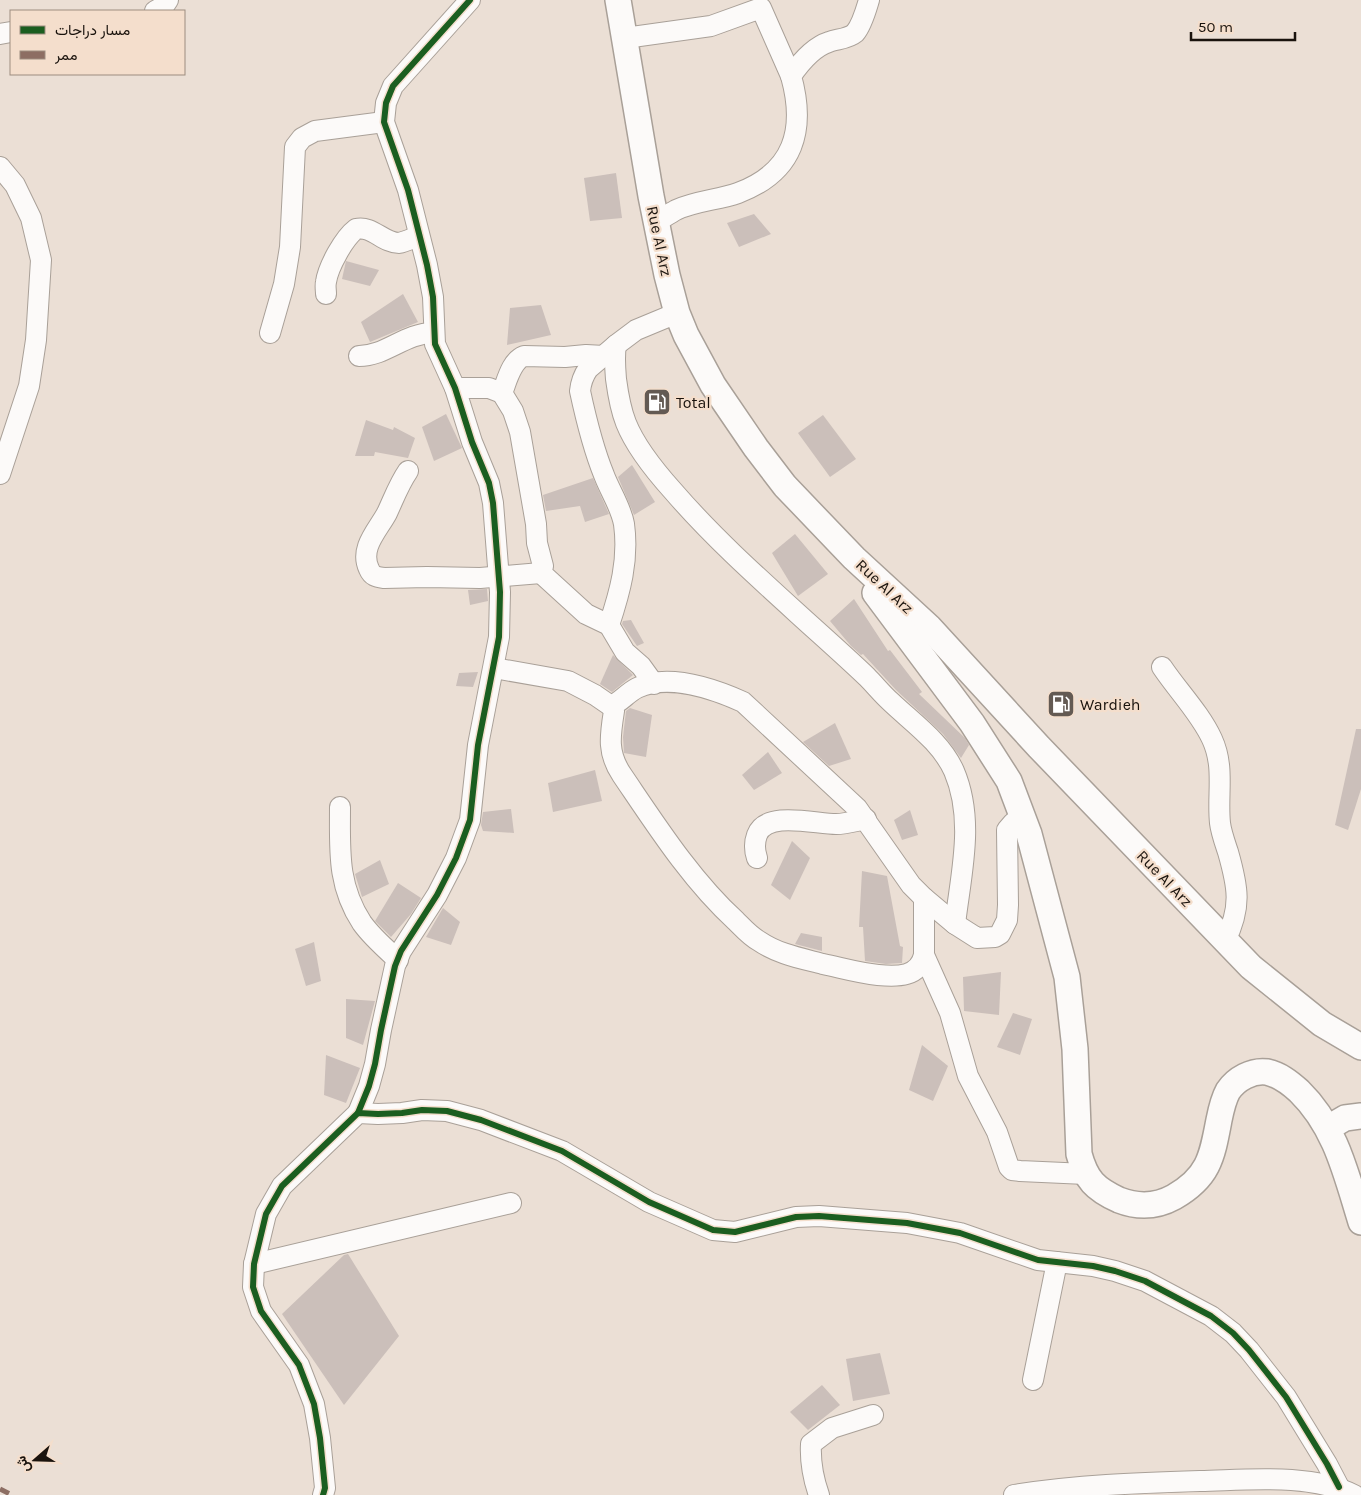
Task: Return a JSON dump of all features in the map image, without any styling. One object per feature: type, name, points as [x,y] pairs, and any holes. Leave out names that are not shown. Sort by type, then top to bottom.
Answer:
[{"type":"main road","name":"Rue Al Arz","points":[[618,0],[666,275],[686,335],[713,386],[756,448],[785,486],[854,558],[929,627],[1039,746],[1251,967],[1322,1024],[1361,1047]]},
{"type":"main road","points":[[854,558],[884,604],[972,723],[1009,781],[1026,824],[1049,904],[1067,978],[1075,1048],[1079,1154],[1083,1170],[1086,1174],[1101,1192],[1137,1205],[1152,1205],[1167,1201],[1182,1192],[1200,1177],[1212,1154],[1222,1104],[1228,1091],[1244,1077],[1256,1072],[1274,1074],[1288,1080],[1316,1109],[1328,1128],[1334,1140],[1361,1222]]},
{"type":"main road","points":[[1328,1128],[1346,1118],[1361,1116]]},
{"type":"street","points":[[157,10],[164,6],[168,0]]},
{"type":"street","points":[[323,1495],[325,1488],[320,1438],[314,1404],[299,1364],[262,1311],[253,1287],[254,1264],[266,1214],[282,1186],[358,1112],[375,1064],[398,960],[437,895],[464,841],[470,820],[478,745],[499,637],[500,577],[493,502],[455,388],[435,344],[433,333],[433,297],[430,280],[408,190],[384,122],[386,103],[393,86],[470,0]]},
{"type":"street","points":[[791,76],[797,66],[816,48],[830,41],[848,37],[854,33],[862,20],[869,0]]},
{"type":"street","points":[[625,38],[711,26],[765,4],[791,76],[797,100],[796,129],[788,156],[775,173],[740,193],[677,210],[656,222]]},
{"type":"street","points":[[270,333],[284,284],[290,247],[295,148],[302,138],[315,131],[384,122]]},
{"type":"street","points":[[0,167],[15,184],[31,218],[41,260],[36,340],[29,386],[0,474]]},
{"type":"street","points":[[326,294],[329,270],[336,256],[356,229],[364,228],[392,242],[400,243],[418,236]]},
{"type":"street","points":[[609,625],[623,578],[625,533],[619,509],[604,476],[590,436],[580,391],[584,375],[588,369],[610,350],[636,330],[678,313]]},
{"type":"street","points":[[359,356],[374,354],[420,333],[433,333]]},
{"type":"street","points":[[502,393],[514,364],[519,358],[524,356],[586,355],[610,350]]},
{"type":"street","points":[[610,350],[614,352],[618,395],[622,411],[632,436],[649,462],[697,519],[770,589],[868,677],[924,731],[946,756],[958,783],[965,812],[963,857],[954,924]]},
{"type":"street","points":[[455,388],[489,388],[502,393],[508,399],[514,411],[520,432],[536,524],[543,566],[541,573]]},
{"type":"street","points":[[408,471],[398,486],[380,525],[368,545],[366,559],[372,574],[384,578],[500,577],[541,573],[586,614],[609,625],[624,652],[641,666],[654,684]]},
{"type":"street","points":[[1162,667],[1206,728],[1217,753],[1221,776],[1220,825],[1234,875],[1238,900],[1235,918],[1226,941]]},
{"type":"street","points":[[494,668],[568,681],[596,695],[611,706],[614,711],[611,728],[611,747],[615,765],[702,886],[728,914],[757,940],[776,951],[855,972],[902,976],[914,972],[922,963],[924,955],[924,898]]},
{"type":"street","points":[[611,706],[636,688],[654,684],[684,684],[723,694],[743,702],[844,796],[866,819],[897,865],[924,898],[954,924],[977,938],[989,939],[1000,934],[1007,920],[1007,830],[1013,823],[1026,824]]},
{"type":"street","points":[[340,807],[340,846],[343,881],[351,904],[363,925],[398,960]]},
{"type":"street","points":[[756,858],[755,842],[758,832],[762,826],[773,821],[837,824],[866,819]]},
{"type":"street","points":[[924,955],[950,1013],[968,1076],[997,1132],[1009,1167],[1020,1172],[1086,1174]]},
{"type":"street","points":[[358,1112],[402,1114],[422,1110],[447,1111],[481,1120],[562,1151],[649,1202],[713,1230],[735,1232],[796,1217],[819,1216],[907,1223],[960,1233],[1038,1260],[1093,1266],[1145,1281],[1211,1316],[1233,1333],[1267,1371],[1286,1397],[1346,1491]]},
{"type":"street","points":[[254,1264],[320,1247],[409,1229],[511,1204]]},
{"type":"street","points":[[1033,1380],[1056,1262]]},
{"type":"street","points":[[819,1495],[810,1458],[811,1444],[832,1428],[872,1415]]},
{"type":"street","points":[[1014,1495],[1079,1486],[1286,1479],[1346,1491]]},
{"type":"building","points":[[616,173],[622,218],[590,221],[584,178]]},
{"type":"building","points":[[754,214],[771,234],[739,247],[727,223]]},
{"type":"building","points":[[346,261],[379,270],[370,286],[342,279]]},
{"type":"building","points":[[403,294],[418,322],[370,342],[361,322]]},
{"type":"building","points":[[541,305],[551,335],[507,345],[510,308]]},
{"type":"building","points":[[446,414],[462,448],[434,461],[422,427]]},
{"type":"building","points":[[823,415],[856,459],[830,477],[798,433]]},
{"type":"building","points":[[366,420],[393,430],[394,427],[415,438],[408,458],[375,452],[374,456],[355,456]]},
{"type":"building","points":[[632,465],[655,502],[634,515],[618,477]]},
{"type":"building","points":[[593,478],[609,514],[585,522],[580,506],[546,511],[543,495]]},
{"type":"building","points":[[795,534],[828,574],[798,596],[772,553]]},
{"type":"building","points":[[487,589],[488,601],[470,605],[468,590]]},
{"type":"building","points":[[854,599],[888,651],[890,650],[922,692],[919,694],[965,738],[969,745],[961,758],[943,734],[896,690],[863,654],[861,655],[851,646],[830,621]]},
{"type":"building","points":[[631,620],[644,643],[637,646],[622,624],[623,621]]},
{"type":"building","points":[[613,655],[633,675],[612,692],[600,684]]},
{"type":"building","points":[[478,672],[473,687],[456,686],[459,673]]},
{"type":"building","points":[[630,708],[652,715],[646,757],[624,753],[623,737],[626,711]]},
{"type":"building","points":[[835,723],[851,759],[829,766],[803,742]]},
{"type":"building","points":[[1356,729],[1361,729],[1361,789],[1348,830],[1335,825]]},
{"type":"building","points":[[768,752],[782,773],[754,790],[742,775]]},
{"type":"building","points":[[595,770],[602,801],[553,812],[548,783]]},
{"type":"building","points":[[511,809],[514,833],[483,831],[481,825],[483,812]]},
{"type":"building","points":[[910,810],[918,835],[902,840],[894,820]]},
{"type":"building","points":[[792,841],[810,858],[790,900],[771,885]]},
{"type":"building","points":[[380,860],[389,884],[362,897],[355,874]]},
{"type":"building","points":[[862,871],[887,876],[900,946],[903,947],[902,963],[886,964],[865,961],[863,927],[859,927]]},
{"type":"building","points":[[398,883],[421,898],[411,914],[391,937],[375,921]]},
{"type":"building","points":[[443,908],[460,922],[451,945],[426,937]]},
{"type":"building","points":[[801,933],[822,937],[822,951],[795,944]]},
{"type":"building","points":[[314,942],[321,981],[306,986],[295,949]]},
{"type":"building","points":[[1001,972],[999,1015],[964,1011],[963,977]]},
{"type":"building","points":[[346,999],[375,1001],[363,1045],[346,1038]]},
{"type":"building","points":[[1013,1013],[1032,1019],[1020,1055],[997,1047]]},
{"type":"building","points":[[922,1045],[948,1066],[933,1101],[909,1090]]},
{"type":"building","points":[[326,1055],[360,1068],[346,1103],[324,1095]]},
{"type":"building","points":[[348,1254],[399,1336],[344,1405],[282,1314],[344,1255]]},
{"type":"building","points":[[880,1353],[890,1394],[853,1401],[846,1359]]},
{"type":"building","points":[[822,1385],[840,1405],[808,1430],[790,1412]]},
{"type":"marked path","points":[[0,1489],[12,1495]]},
{"type":"cycle path","points":[[358,1113],[369,1086],[375,1064],[395,966],[401,951],[437,895],[456,858],[470,820],[478,745],[499,637],[500,592],[493,503],[489,483],[472,442],[455,388],[435,344],[433,297],[427,265],[408,190],[384,122],[386,103],[393,86],[470,0]]},
{"type":"cycle path","points":[[323,1495],[325,1488],[320,1438],[314,1404],[299,1365],[261,1311],[253,1287],[254,1264],[266,1214],[282,1186],[358,1113],[402,1113],[422,1110],[447,1111],[481,1120],[562,1151],[649,1202],[713,1230],[735,1232],[796,1217],[819,1216],[907,1223],[960,1233],[1038,1260],[1093,1266],[1145,1281],[1211,1316],[1233,1333],[1286,1397],[1339,1487]]},
{"type":"place","name":"Total","points":[[657,402]]},
{"type":"place","name":"Wardieh","points":[[1061,704]]}]
